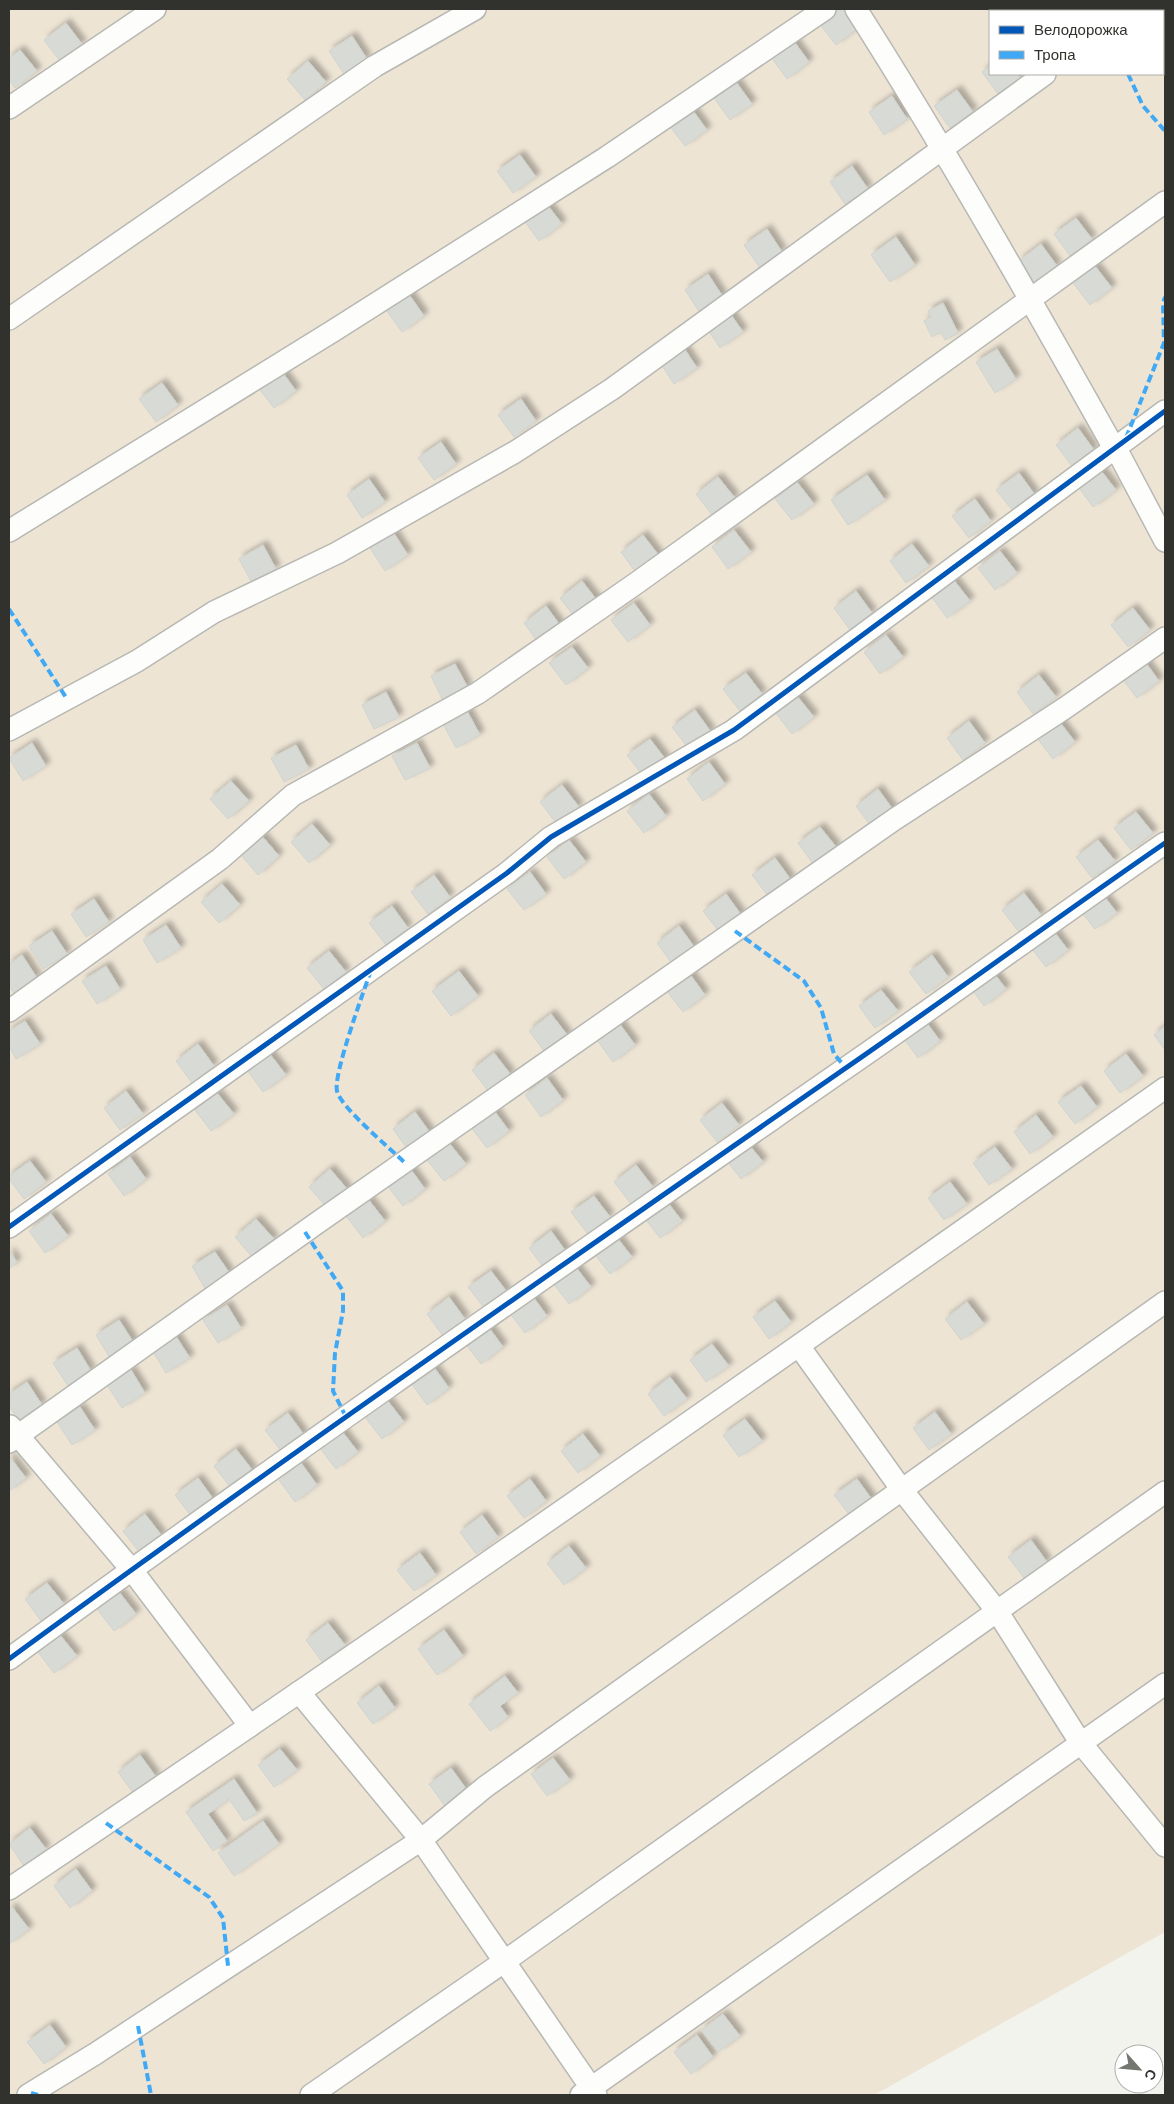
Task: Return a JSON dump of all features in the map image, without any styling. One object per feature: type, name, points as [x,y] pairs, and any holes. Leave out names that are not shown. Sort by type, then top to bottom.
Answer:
[{"type":"street","points":[[9,108],[155,9]]},
{"type":"street","points":[[9,319],[376,66],[475,9]]},
{"type":"street","points":[[9,530],[332,331],[598,162],[825,9]]},
{"type":"street","points":[[856,9],[895,70],[1030,298],[1120,456],[1165,541]]},
{"type":"street","points":[[9,730],[137,661],[214,612],[337,553],[515,452],[612,390],[1045,75]]},
{"type":"street","points":[[9,1012],[220,859],[293,795],[478,693],[638,582],[1165,202]]},
{"type":"street","points":[[9,1227],[507,873],[551,837],[734,730],[1165,411]]},
{"type":"street","points":[[250,1726],[131,1569],[12,1434],[879,830],[1065,708],[1165,638]]},
{"type":"street","points":[[9,1659],[131,1569],[469,1330],[852,1064],[1165,843]]},
{"type":"street","points":[[9,1888],[250,1726],[798,1346],[1165,1088]]},
{"type":"street","points":[[28,2095],[95,2054],[422,1840],[485,1787],[1165,1302]]},
{"type":"street","points":[[798,1346],[902,1490],[997,1611],[1080,1742],[1165,1846]]},
{"type":"street","points":[[311,2095],[505,1961],[1165,1492]]},
{"type":"street","points":[[299,1692],[422,1840],[505,1961],[589,2093],[1080,1742],[1165,1684]]},
{"type":"shaded area","points":[[9,9],[1165,9],[1165,1932],[874,2095],[9,2095]]},
{"type":"building","points":[[838,9],[844,9],[858,28],[836,45],[819,23]]},
{"type":"building","points":[[66,23],[82,44],[60,61],[44,40]]},
{"type":"building","points":[[352,36],[367,59],[344,74],[329,51]]},
{"type":"building","points":[[793,40],[809,62],[787,79],[771,57]]},
{"type":"building","points":[[20,50],[37,71],[15,88],[9,80],[9,58]]},
{"type":"building","points":[[308,61],[326,82],[305,100],[287,79]]},
{"type":"building","points":[[989,67],[989,75],[1018,75],[1020,78],[998,94],[982,72]]},
{"type":"building","points":[[736,82],[752,104],[730,120],[714,98]]},
{"type":"building","points":[[957,90],[973,112],[950,128],[934,106]]},
{"type":"building","points":[[892,96],[907,119],[884,135],[869,112]]},
{"type":"building","points":[[691,108],[707,130],[685,146],[668,124]]},
{"type":"building","points":[[520,155],[536,177],[513,193],[497,171]]},
{"type":"building","points":[[852,166],[868,189],[845,204],[830,182]]},
{"type":"building","points":[[545,202],[562,224],[539,241],[523,219]]},
{"type":"building","points":[[1076,218],[1092,239],[1070,256],[1054,234]]},
{"type":"building","points":[[767,229],[782,252],[760,268],[744,245]]},
{"type":"building","points":[[896,237],[915,265],[890,282],[871,255]]},
{"type":"building","points":[[1041,244],[1057,266],[1035,283],[1019,261]]},
{"type":"building","points":[[1095,266],[1112,288],[1090,305],[1073,283]]},
{"type":"building","points":[[708,274],[723,297],[700,313],[685,290]]},
{"type":"building","points":[[408,293],[424,316],[402,332],[386,310]]},
{"type":"building","points":[[943,303],[958,333],[945,340],[941,332],[932,337],[924,321],[931,317],[928,311]]},
{"type":"building","points":[[727,309],[743,332],[720,348],[705,325]]},
{"type":"building","points":[[682,345],[697,368],[674,384],[659,361]]},
{"type":"building","points":[[997,349],[1016,379],[995,393],[976,362]]},
{"type":"building","points":[[280,369],[296,391],[274,408],[257,386]]},
{"type":"building","points":[[162,383],[178,405],[156,422],[139,399]]},
{"type":"building","points":[[521,399],[536,421],[514,437],[498,415]]},
{"type":"building","points":[[1078,428],[1094,450],[1072,466],[1056,445]]},
{"type":"building","points":[[441,442],[456,464],[434,480],[418,458]]},
{"type":"building","points":[[1099,468],[1116,490],[1093,507],[1077,485]]},
{"type":"building","points":[[1019,473],[1035,495],[1013,511],[996,490]]},
{"type":"building","points":[[867,475],[885,500],[848,525],[831,500]]},
{"type":"building","points":[[718,477],[735,498],[712,515],[696,494]]},
{"type":"building","points":[[369,479],[385,502],[362,518],[347,495]]},
{"type":"building","points":[[797,482],[814,504],[792,520],[775,499]]},
{"type":"building","points":[[975,499],[991,521],[969,538],[952,516]]},
{"type":"building","points":[[734,530],[751,552],[728,569],[712,547]]},
{"type":"building","points":[[393,532],[408,555],[385,571],[370,548]]},
{"type":"building","points":[[643,535],[660,557],[637,574],[621,552]]},
{"type":"building","points":[[912,544],[929,566],[906,583],[890,561]]},
{"type":"building","points":[[263,545],[276,569],[252,583],[239,559]]},
{"type":"building","points":[[1000,551],[1017,573],[995,590],[978,568]]},
{"type":"building","points":[[953,579],[970,601],[947,618],[931,596]]},
{"type":"building","points":[[582,581],[599,603],[577,620],[560,598]]},
{"type":"building","points":[[856,591],[872,613],[850,630],[834,608]]},
{"type":"building","points":[[634,603],[650,625],[628,642],[611,620]]},
{"type":"building","points":[[546,606],[562,628],[540,645],[524,623]]},
{"type":"building","points":[[1133,608],[1150,630],[1128,647],[1111,625]]},
{"type":"building","points":[[886,635],[903,657],[880,674],[864,652]]},
{"type":"building","points":[[572,647],[588,668],[566,685],[549,663]]},
{"type":"building","points":[[1143,659],[1159,681],[1137,698],[1120,676]]},
{"type":"building","points":[[455,664],[468,688],[443,701],[431,676]]},
{"type":"building","points":[[746,673],[762,694],[740,711],[723,689]]},
{"type":"building","points":[[1039,675],[1056,697],[1033,714],[1017,692]]},
{"type":"building","points":[[386,692],[399,717],[374,729],[362,705]]},
{"type":"building","points":[[797,696],[814,717],[792,734],[775,712]]},
{"type":"building","points":[[695,710],[711,732],[689,749],[672,727]]},
{"type":"building","points":[[467,711],[480,735],[456,748],[443,724]]},
{"type":"building","points":[[969,721],[985,743],[963,760],[947,738]]},
{"type":"building","points":[[1059,721],[1075,742],[1053,759],[1037,738]]},
{"type":"building","points":[[650,739],[666,760],[644,777],[627,755]]},
{"type":"building","points":[[32,743],[46,766],[23,781],[9,758]]},
{"type":"building","points":[[417,743],[430,768],[405,780],[392,756]]},
{"type":"building","points":[[296,745],[309,769],[284,782],[271,758]]},
{"type":"building","points":[[709,762],[725,784],[703,801],[687,779]]},
{"type":"building","points":[[231,781],[249,801],[228,819],[210,799]]},
{"type":"building","points":[[562,785],[579,807],[557,824],[540,802]]},
{"type":"building","points":[[878,789],[894,811],[872,828],[856,806]]},
{"type":"building","points":[[649,794],[666,816],[644,833],[627,811]]},
{"type":"building","points":[[1136,812],[1153,833],[1131,850],[1114,828]]},
{"type":"building","points":[[312,824],[330,845],[309,863],[291,842]]},
{"type":"building","points":[[820,827],[837,848],[814,865],[798,843]]},
{"type":"building","points":[[261,835],[279,856],[258,875],[240,854]]},
{"type":"building","points":[[569,840],[586,862],[564,879],[547,857]]},
{"type":"building","points":[[1098,840],[1115,861],[1092,878],[1076,857]]},
{"type":"building","points":[[775,858],[791,880],[769,897],[752,875]]},
{"type":"building","points":[[530,872],[546,894],[524,910],[507,889]]},
{"type":"building","points":[[434,875],[450,897],[428,914],[411,892]]},
{"type":"building","points":[[222,884],[240,905],[219,923],[201,902]]},
{"type":"building","points":[[1100,891],[1117,913],[1095,929],[1078,908]]},
{"type":"building","points":[[1024,893],[1041,915],[1019,932],[1002,910]]},
{"type":"building","points":[[726,894],[742,916],[720,933],[703,911]]},
{"type":"building","points":[[94,899],[109,922],[86,937],[71,914]]},
{"type":"building","points":[[392,906],[408,928],[386,945],[369,923]]},
{"type":"building","points":[[166,925],[181,948],[157,963],[143,940]]},
{"type":"building","points":[[679,926],[695,948],[673,965],[657,943]]},
{"type":"building","points":[[1052,929],[1068,950],[1046,967],[1029,945]]},
{"type":"building","points":[[52,931],[67,954],[43,969],[29,946]]},
{"type":"building","points":[[329,951],[346,972],[324,989],[307,968]]},
{"type":"building","points":[[22,955],[37,978],[14,993],[9,986],[9,964]]},
{"type":"building","points":[[932,955],[948,977],[926,994],[909,972]]},
{"type":"building","points":[[106,966],[120,989],[97,1004],[82,981]]},
{"type":"building","points":[[990,968],[1006,989],[984,1006],[968,984]]},
{"type":"building","points":[[459,971],[478,996],[451,1016],[432,991]]},
{"type":"building","points":[[689,973],[705,995],[683,1012],[666,990]]},
{"type":"building","points":[[881,990],[898,1011],[875,1028],[859,1006]]},
{"type":"building","points":[[551,1014],[568,1036],[545,1052],[529,1031]]},
{"type":"building","points":[[924,1019],[940,1041],[918,1058],[902,1036]]},
{"type":"building","points":[[25,1021],[40,1044],[16,1059],[9,1046],[9,1031]]},
{"type":"building","points":[[619,1023],[635,1045],[613,1062],[597,1040]]},
{"type":"building","points":[[1165,1026],[1165,1050],[1154,1035]]},
{"type":"building","points":[[198,1044],[214,1066],[192,1083],[176,1061]]},
{"type":"building","points":[[269,1053],[286,1075],[263,1092],[247,1070]]},
{"type":"building","points":[[494,1053],[511,1075],[488,1091],[472,1070]]},
{"type":"building","points":[[1126,1054],[1143,1076],[1120,1093],[1104,1071]]},
{"type":"building","points":[[547,1078],[563,1100],[541,1117],[525,1095]]},
{"type":"building","points":[[1081,1086],[1097,1107],[1075,1124],[1058,1102]]},
{"type":"building","points":[[126,1091],[143,1114],[120,1130],[104,1108]]},
{"type":"building","points":[[217,1093],[234,1114],[211,1131],[195,1110]]},
{"type":"building","points":[[722,1103],[739,1125],[717,1142],[700,1120]]},
{"type":"building","points":[[493,1109],[509,1131],[487,1148],[470,1126]]},
{"type":"building","points":[[415,1112],[431,1134],[409,1151],[393,1129]]},
{"type":"building","points":[[1036,1115],[1053,1137],[1030,1154],[1014,1132]]},
{"type":"building","points":[[746,1141],[763,1162],[741,1179],[724,1157]]},
{"type":"building","points":[[449,1143],[466,1164],[444,1181],[427,1160]]},
{"type":"building","points":[[995,1147],[1012,1169],[989,1185],[973,1163]]},
{"type":"building","points":[[130,1157],[146,1179],[124,1196],[108,1174]]},
{"type":"building","points":[[30,1161],[46,1182],[24,1199],[9,1179],[9,1176]]},
{"type":"building","points":[[636,1165],[653,1187],[631,1204],[614,1182]]},
{"type":"building","points":[[409,1167],[425,1189],[403,1206],[386,1184]]},
{"type":"building","points":[[330,1169],[348,1190],[327,1208],[309,1187]]},
{"type":"building","points":[[950,1182],[967,1204],[944,1220],[928,1198]]},
{"type":"building","points":[[594,1196],[610,1217],[588,1234],[571,1212]]},
{"type":"building","points":[[368,1199],[385,1221],[363,1238],[346,1216]]},
{"type":"building","points":[[665,1199],[682,1221],[660,1238],[643,1216]]},
{"type":"building","points":[[51,1214],[68,1236],[45,1253],[29,1231]]},
{"type":"building","points":[[256,1219],[274,1239],[253,1258],[235,1237]]},
{"type":"building","points":[[551,1231],[567,1253],[545,1269],[529,1248]]},
{"type":"building","points":[[615,1235],[632,1257],[610,1274],[593,1252]]},
{"type":"building","points":[[9,1251],[17,1262],[9,1269]]},
{"type":"building","points":[[215,1252],[230,1274],[206,1290],[192,1266]]},
{"type":"building","points":[[575,1266],[591,1287],[569,1304],[553,1283]]},
{"type":"building","points":[[491,1271],[507,1292],[485,1309],[468,1287]]},
{"type":"building","points":[[531,1294],[547,1316],[525,1333],[508,1311]]},
{"type":"building","points":[[449,1297],[465,1319],[443,1336],[427,1314]]},
{"type":"building","points":[[775,1301],[791,1322],[769,1339],[753,1317]]},
{"type":"building","points":[[967,1302],[984,1324],[961,1340],[945,1319]]},
{"type":"building","points":[[227,1305],[241,1328],[218,1343],[203,1320]]},
{"type":"building","points":[[119,1320],[134,1343],[110,1358],[96,1335]]},
{"type":"building","points":[[487,1325],[503,1347],[481,1364],[464,1342]]},
{"type":"building","points":[[175,1335],[190,1358],[166,1373],[152,1350]]},
{"type":"building","points":[[712,1344],[729,1366],[706,1382],[690,1360]]},
{"type":"building","points":[[77,1348],[91,1371],[68,1386],[53,1363]]},
{"type":"building","points":[[433,1366],[449,1388],[427,1405],[411,1383]]},
{"type":"building","points":[[131,1370],[145,1393],[122,1408],[107,1385]]},
{"type":"building","points":[[670,1377],[687,1399],[664,1416],[648,1394]]},
{"type":"building","points":[[27,1382],[42,1405],[18,1420],[9,1405],[9,1394]]},
{"type":"building","points":[[387,1400],[404,1422],[382,1439],[365,1417]]},
{"type":"building","points":[[80,1407],[95,1430],[72,1445],[57,1422]]},
{"type":"building","points":[[935,1412],[951,1434],[929,1450],[913,1428]]},
{"type":"building","points":[[288,1413],[304,1435],[282,1452],[265,1430]]},
{"type":"building","points":[[745,1419],[762,1441],[739,1457],[723,1435]]},
{"type":"building","points":[[341,1430],[358,1452],[336,1469],[319,1447]]},
{"type":"building","points":[[583,1434],[600,1456],[578,1473],[561,1451]]},
{"type":"building","points":[[236,1449],[253,1471],[231,1488],[214,1466]]},
{"type":"building","points":[[9,1456],[26,1478],[9,1491]]},
{"type":"building","points":[[301,1463],[317,1485],[295,1502],[279,1480]]},
{"type":"building","points":[[198,1478],[214,1500],[192,1517],[175,1495]]},
{"type":"building","points":[[530,1479],[546,1501],[524,1518],[507,1496]]},
{"type":"building","points":[[857,1479],[873,1501],[851,1517],[834,1495]]},
{"type":"building","points":[[145,1514],[162,1536],[140,1553],[123,1531]]},
{"type":"building","points":[[482,1515],[498,1537],[476,1554],[460,1532]]},
{"type":"building","points":[[1031,1540],[1047,1562],[1025,1579],[1008,1557]]},
{"type":"building","points":[[569,1546],[586,1568],[564,1585],[547,1563]]},
{"type":"building","points":[[420,1553],[436,1575],[414,1591],[397,1570]]},
{"type":"building","points":[[47,1583],[64,1604],[41,1621],[25,1599]]},
{"type":"building","points":[[119,1592],[136,1614],[114,1631],[97,1609]]},
{"type":"building","points":[[328,1623],[345,1645],[322,1662],[306,1640]]},
{"type":"building","points":[[444,1630],[463,1656],[437,1675],[418,1649]]},
{"type":"building","points":[[60,1635],[77,1656],[54,1673],[38,1652]]},
{"type":"building","points":[[505,1676],[518,1693],[500,1706],[508,1717],[490,1731],[469,1704]]},
{"type":"building","points":[[379,1686],[395,1708],[373,1724],[357,1703]]},
{"type":"building","points":[[280,1749],[297,1770],[274,1787],[258,1765]]},
{"type":"building","points":[[140,1755],[156,1777],[134,1794],[118,1772]]},
{"type":"building","points":[[553,1758],[570,1780],[547,1796],[531,1774]]},
{"type":"building","points":[[451,1768],[467,1790],[445,1806],[429,1784]]},
{"type":"building","points":[[234,1779],[257,1813],[244,1821],[229,1799],[208,1814],[227,1841],[213,1851],[186,1812]]},
{"type":"building","points":[[263,1821],[279,1844],[234,1876],[218,1853]]},
{"type":"building","points":[[30,1828],[46,1849],[24,1866],[9,1844]]},
{"type":"building","points":[[76,1869],[92,1891],[70,1908],[54,1886]]},
{"type":"building","points":[[12,1907],[29,1929],[9,1944],[9,1910]]},
{"type":"building","points":[[723,2014],[740,2036],[718,2052],[701,2030]]},
{"type":"building","points":[[50,2025],[66,2047],[44,2064],[27,2042]]},
{"type":"building","points":[[697,2035],[713,2057],[691,2074],[674,2052]]},
{"type":"marked path","points":[[1128,75],[1143,106],[1165,131]]},
{"type":"marked path","points":[[1126,438],[1164,343],[1163,303],[1165,297]]},
{"type":"marked path","points":[[9,609],[67,699]]},
{"type":"marked path","points":[[735,931],[804,981],[821,1008],[834,1054],[846,1068]]},
{"type":"marked path","points":[[371,970],[344,1051],[337,1082],[337,1091],[340,1098],[356,1117],[404,1162]]},
{"type":"marked path","points":[[305,1232],[343,1291],[343,1311],[335,1353],[333,1391],[346,1417]]},
{"type":"marked path","points":[[106,1823],[209,1897],[223,1918],[228,1966]]},
{"type":"marked path","points":[[138,2026],[151,2095]]},
{"type":"marked path","points":[[31,2093],[38,2095]]},
{"type":"cycle path","points":[[9,1227],[507,873],[551,837],[734,730],[1165,411]]},
{"type":"cycle path","points":[[9,1659],[526,1290],[881,1044],[1165,843]]}]
